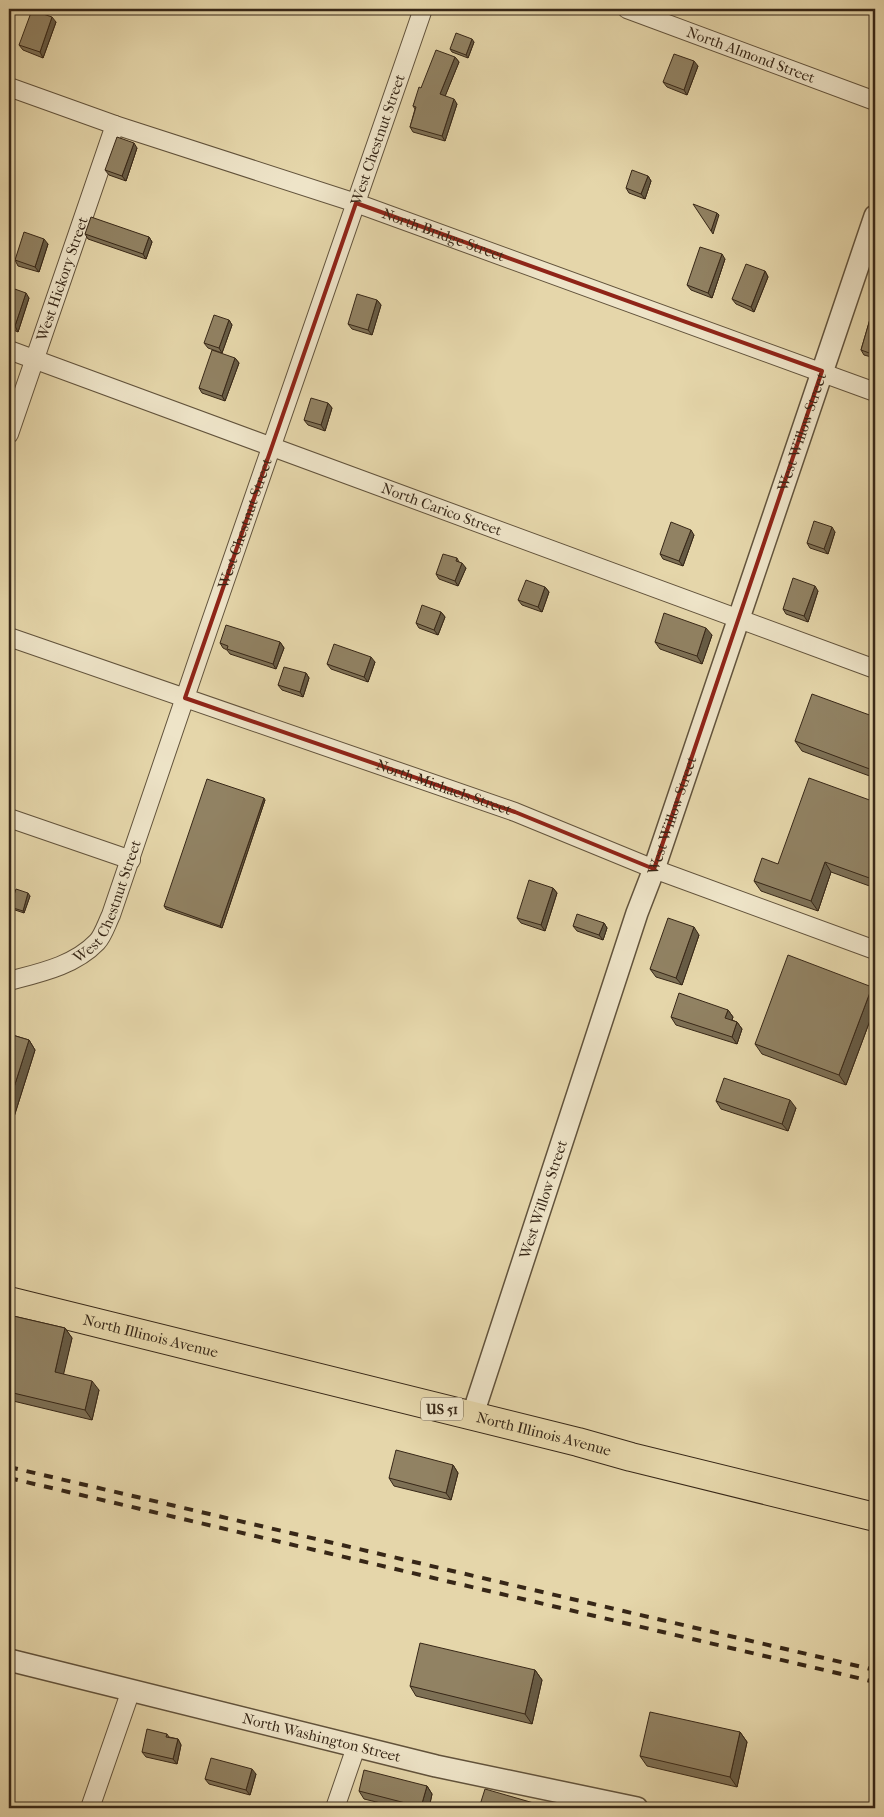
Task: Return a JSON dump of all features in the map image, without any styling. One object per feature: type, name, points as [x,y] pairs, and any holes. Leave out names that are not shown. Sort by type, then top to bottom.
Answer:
[{"type":"main road","name":"North Illinois Avenue","points":[[9,1300],[875,1517]]},
{"type":"street","name":"West Chestnut Street","points":[[9,981],[51,970],[81,955],[98,941],[112,915],[271,446],[423,9]]},
{"type":"street","name":"North Almond Street","points":[[627,9],[875,101]]},
{"type":"street","name":"North Bridge Street","points":[[9,87],[115,125],[356,203],[822,371],[875,392]]},
{"type":"street","name":"West Hickory Street","points":[[9,434],[115,125]]},
{"type":"street","name":"West Willow Street","points":[[472,1416],[637,913],[654,869],[875,216]]},
{"type":"street","name":"North Carico Street","points":[[9,350],[875,669]]},
{"type":"street","name":"North Michaels Street","points":[[9,637],[515,812],[654,869],[875,950]]},
{"type":"street","points":[[9,818],[131,860]]},
{"type":"street","name":"North Washington Street","points":[[9,1660],[436,1766],[602,1805],[637,1808]]},
{"type":"street","points":[[90,1808],[131,1690]]},
{"type":"street","points":[[335,1808],[356,1747]]},
{"type":"highlighted area","points":[[356,203],[822,371],[654,869],[515,812],[185,698]]},
{"type":"building","points":[[32,10],[52,17],[40,52],[19,45]]},
{"type":"building","points":[[456,33],[472,39],[466,55],[450,49]]},
{"type":"building","points":[[436,50],[455,57],[440,94],[454,99],[442,136],[410,127],[416,107],[413,106],[419,87],[421,88]]},
{"type":"building","points":[[674,54],[694,61],[684,90],[663,82]]},
{"type":"building","points":[[117,137],[134,143],[122,176],[105,170]]},
{"type":"building","points":[[632,170],[648,176],[641,194],[626,188]]},
{"type":"building","points":[[693,204],[717,213],[711,231]]},
{"type":"building","points":[[91,217],[149,237],[143,254],[85,234]]},
{"type":"building","points":[[24,232],[44,239],[35,267],[15,260]]},
{"type":"building","points":[[700,247],[722,254],[708,293],[687,285]]},
{"type":"building","points":[[746,264],[765,271],[751,307],[732,299]]},
{"type":"building","points":[[9,287],[26,293],[15,326],[9,324]]},
{"type":"building","points":[[357,294],[377,300],[368,330],[348,324]]},
{"type":"building","points":[[875,302],[875,355],[861,350]]},
{"type":"building","points":[[214,315],[229,320],[219,348],[204,343]]},
{"type":"building","points":[[212,350],[235,358],[222,396],[199,388]]},
{"type":"building","points":[[311,398],[328,403],[321,425],[304,420]]},
{"type":"building","points":[[814,521],[832,527],[824,549],[807,543]]},
{"type":"building","points":[[671,522],[691,530],[679,561],[660,554]]},
{"type":"building","points":[[443,554],[457,558],[456,561],[462,563],[455,581],[436,574]]},
{"type":"building","points":[[793,578],[815,586],[804,616],[783,609]]},
{"type":"building","points":[[526,580],[545,587],[538,607],[518,600]]},
{"type":"building","points":[[422,605],[441,612],[434,630],[416,623]]},
{"type":"building","points":[[664,613],[706,628],[697,656],[655,642]]},
{"type":"building","points":[[226,625],[280,642],[273,664],[227,649],[228,646],[220,643]]},
{"type":"building","points":[[334,644],[371,657],[364,677],[327,664]]},
{"type":"building","points":[[284,667],[306,673],[300,692],[278,685]]},
{"type":"building","points":[[812,694],[875,717],[875,771],[795,741]]},
{"type":"building","points":[[809,778],[875,802],[875,880],[825,862],[811,901],[754,881],[762,858],[778,864]]},
{"type":"building","points":[[207,779],[264,798],[220,926],[164,906]]},
{"type":"building","points":[[529,880],[553,888],[541,925],[517,918]]},
{"type":"building","points":[[16,889],[28,893],[23,911],[10,907]]},
{"type":"building","points":[[577,914],[604,923],[599,935],[573,926]]},
{"type":"building","points":[[668,918],[694,927],[676,978],[650,969]]},
{"type":"building","points":[[788,955],[872,987],[839,1075],[755,1044]]},
{"type":"building","points":[[679,993],[728,1010],[725,1018],[737,1022],[732,1037],[671,1017]]},
{"type":"building","points":[[9,1034],[29,1040],[9,1103]]},
{"type":"building","points":[[724,1078],[790,1100],[782,1124],[716,1101]]},
{"type":"building","points":[[9,1315],[65,1328],[55,1372],[92,1381],[85,1410],[9,1392]]},
{"type":"building","points":[[396,1450],[453,1465],[446,1493],[389,1478]]},
{"type":"building","points":[[420,1643],[535,1670],[525,1714],[410,1686]]},
{"type":"building","points":[[650,1712],[740,1732],[730,1777],[640,1756]]},
{"type":"building","points":[[147,1729],[167,1734],[166,1737],[178,1739],[173,1759],[142,1752]]},
{"type":"building","points":[[211,1758],[252,1769],[246,1790],[205,1779]]},
{"type":"building","points":[[364,1770],[427,1786],[421,1807],[359,1791]]},
{"type":"building","points":[[485,1789],[551,1808],[479,1808]]},
{"type":"railway","points":[[9,1467],[875,1670]]},
{"type":"railway","points":[[9,1478],[875,1682]]}]
